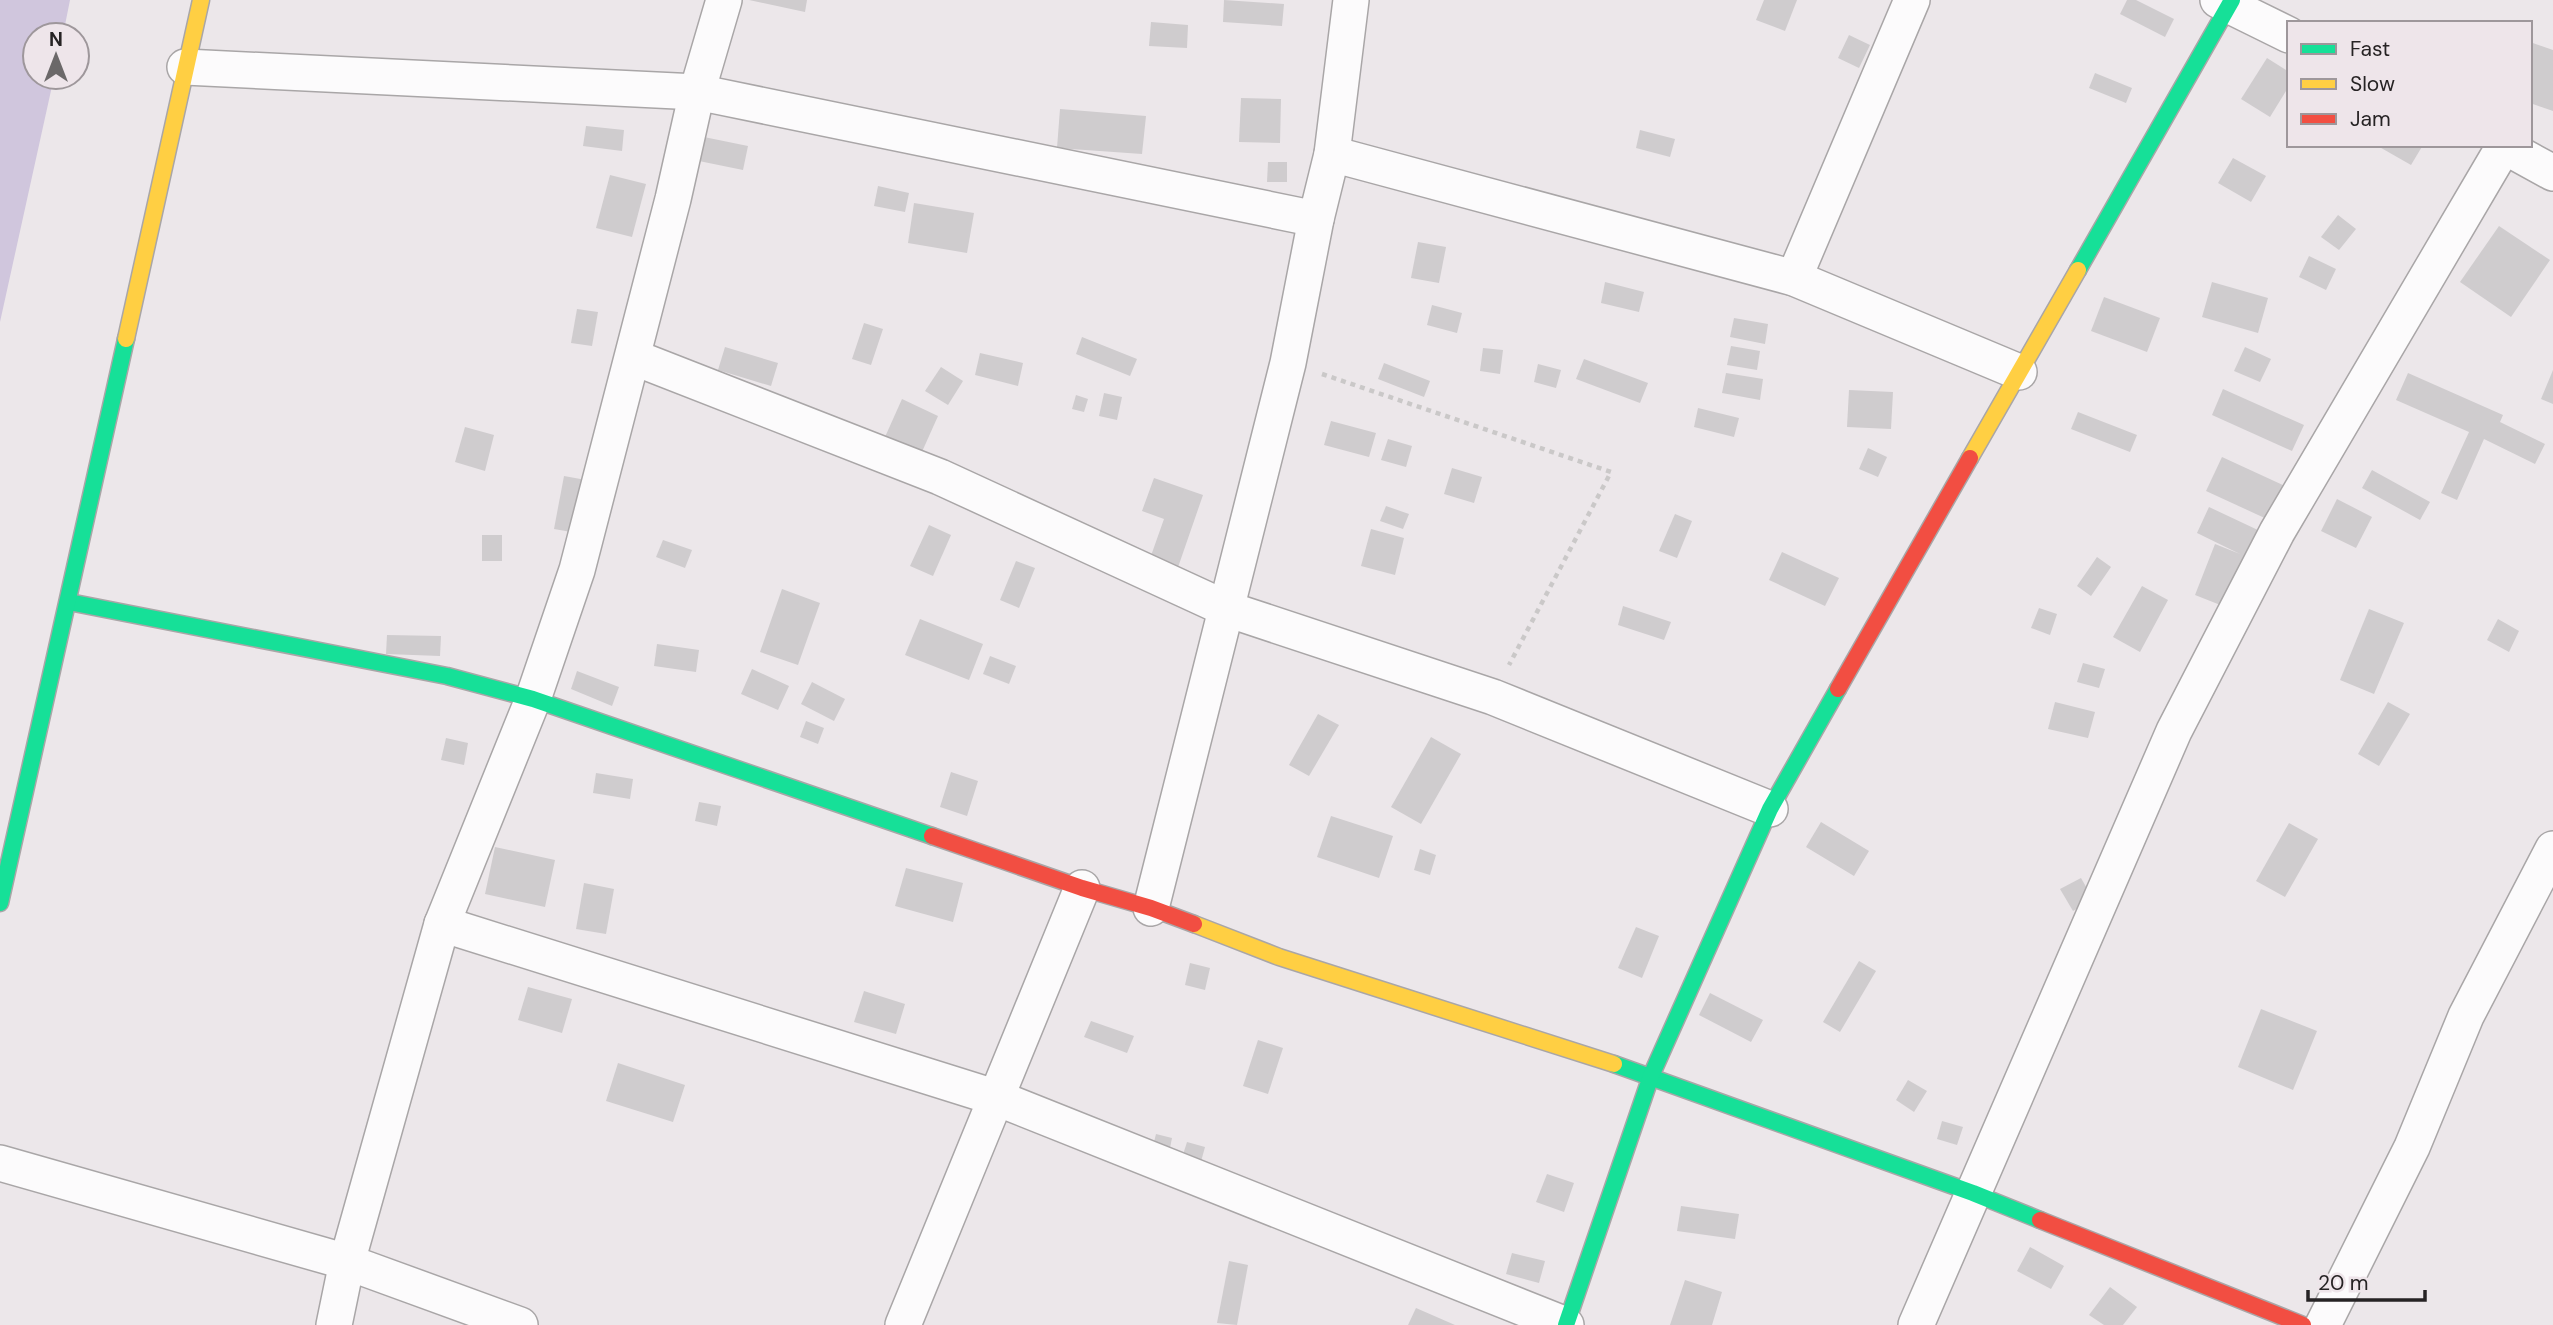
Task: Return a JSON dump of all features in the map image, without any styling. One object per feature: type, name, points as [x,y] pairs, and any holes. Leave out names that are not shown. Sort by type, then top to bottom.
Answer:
[{"type":"street","points":[[0,903],[201,0]]},
{"type":"street","points":[[334,1325],[347,1262],[442,924],[533,699],[578,570],[697,92],[724,0]]},
{"type":"street","points":[[1151,908],[1288,363],[1316,219],[1332,154],[1351,0]]},
{"type":"street","points":[[1794,278],[1912,0]]},
{"type":"street","points":[[442,924],[997,1098],[1566,1325],[1651,1076],[1770,809],[2227,2],[2287,33]]},
{"type":"street","points":[[185,67],[697,92],[1316,219]]},
{"type":"street","points":[[1916,1325],[2174,731],[2277,532],[2502,147]]},
{"type":"street","points":[[2505,147],[2553,173]]},
{"type":"street","points":[[1332,154],[1794,278],[2019,372]]},
{"type":"street","points":[[633,357],[940,477],[1227,609],[1493,697],[1770,809]]},
{"type":"street","points":[[69,602],[447,676],[533,699],[1082,888],[1151,908],[1279,957],[1651,1076],[1973,1193],[2303,1325]]},
{"type":"street","points":[[2323,1325],[2412,1147],[2466,1016],[2553,849]]},
{"type":"street","points":[[903,1325],[1082,888]]},
{"type":"street","points":[[0,1163],[347,1262],[520,1325]]},
{"type":"path","points":[[1288,363],[1611,472],[1493,697]]},
{"type":"shaded area","points":[[0,0],[70,0],[66,21],[21,21],[21,91],[51,91],[0,322]]},
{"type":"building","points":[[749,0],[807,0],[805,12]]},
{"type":"building","points":[[1224,0],[1284,4],[1282,26],[1223,22]]},
{"type":"building","points":[[1764,0],[1797,0],[1785,31],[1756,20]]},
{"type":"building","points":[[2127,0],[2136,0],[2174,19],[2165,37],[2120,14]]},
{"type":"building","points":[[1151,22],[1188,25],[1187,48],[1149,46]]},
{"type":"building","points":[[1849,35],[1870,45],[1859,68],[1838,58]]},
{"type":"building","points":[[2532,43],[2553,50],[2553,111],[2532,104]]},
{"type":"building","points":[[2267,58],[2287,71],[2287,89],[2270,117],[2241,99]]},
{"type":"building","points":[[2095,73],[2132,88],[2126,103],[2089,88]]},
{"type":"building","points":[[1241,98],[1281,99],[1280,143],[1239,142]]},
{"type":"building","points":[[1060,109],[1146,116],[1142,154],[1057,148]]},
{"type":"building","points":[[586,126],[624,130],[622,151],[583,146]]},
{"type":"building","points":[[1640,130],[1675,139],[1670,157],[1636,148]]},
{"type":"building","points":[[704,137],[748,146],[743,170],[699,161]]},
{"type":"building","points":[[2380,147],[2422,147],[2411,165]]},
{"type":"building","points":[[2233,158],[2266,176],[2251,202],[2218,183]]},
{"type":"building","points":[[1268,162],[1287,162],[1287,182],[1267,182]]},
{"type":"building","points":[[610,175],[646,184],[632,237],[596,228]]},
{"type":"building","points":[[878,186],[909,193],[905,212],[874,206]]},
{"type":"building","points":[[914,203],[974,213],[967,253],[908,243]]},
{"type":"building","points":[[2338,215],[2356,229],[2339,250],[2321,237]]},
{"type":"building","points":[[2499,226],[2550,260],[2511,317],[2460,282]]},
{"type":"building","points":[[1418,242],[1446,247],[1439,283],[1411,278]]},
{"type":"building","points":[[2309,256],[2336,269],[2326,290],[2299,277]]},
{"type":"building","points":[[1605,282],[1644,292],[1639,312],[1601,303]]},
{"type":"building","points":[[2212,282],[2268,298],[2258,333],[2202,317]]},
{"type":"building","points":[[2104,297],[2160,318],[2147,352],[2091,331]]},
{"type":"building","points":[[1432,305],[1462,313],[1457,333],[1427,325]]},
{"type":"building","points":[[577,309],[598,312],[592,346],[571,343]]},
{"type":"building","points":[[1734,318],[1768,324],[1765,344],[1730,337]]},
{"type":"building","points":[[864,323],[883,329],[871,365],[852,359]]},
{"type":"building","points":[[1082,337],[1137,359],[1130,376],[1076,354]]},
{"type":"building","points":[[1731,346],[1760,351],[1757,370],[1727,365]]},
{"type":"building","points":[[725,347],[778,363],[771,386],[718,370]]},
{"type":"building","points":[[2245,347],[2271,359],[2260,382],[2234,371]]},
{"type":"building","points":[[1483,348],[1503,350],[1500,374],[1480,371]]},
{"type":"building","points":[[980,353],[1023,363],[1018,386],[975,375]]},
{"type":"building","points":[[1584,359],[1648,383],[1640,403],[1576,379]]},
{"type":"building","points":[[1384,363],[1430,381],[1424,397],[1378,379]]},
{"type":"building","points":[[1538,364],[1561,370],[1556,388],[1534,382]]},
{"type":"building","points":[[941,367],[963,381],[948,405],[925,391]]},
{"type":"building","points":[[2553,370],[2553,404],[2541,399]]},
{"type":"building","points":[[1726,373],[1763,379],[1760,400],[1722,393]]},
{"type":"building","points":[[2408,373],[2503,415],[2500,422],[2545,444],[2535,464],[2484,439],[2457,500],[2441,493],[2469,432],[2396,400]]},
{"type":"building","points":[[2223,389],[2304,425],[2292,451],[2212,415]]},
{"type":"building","points":[[1849,390],[1893,392],[1891,429],[1847,427]]},
{"type":"building","points":[[1104,393],[1122,397],[1117,420],[1099,416]]},
{"type":"building","points":[[1076,395],[1088,399],[1084,412],[1072,409]]},
{"type":"building","points":[[902,399],[938,416],[921,454],[885,437]]},
{"type":"building","points":[[1698,408],[1739,418],[1734,437],[1694,427]]},
{"type":"building","points":[[2078,412],[2137,435],[2130,452],[2071,429]]},
{"type":"building","points":[[1331,421],[1376,433],[1369,457],[1324,445]]},
{"type":"building","points":[[465,427],[494,435],[485,471],[455,462]]},
{"type":"building","points":[[1388,439],[1412,446],[1406,467],[1381,460]]},
{"type":"building","points":[[1868,448],[1887,457],[1878,477],[1859,469]]},
{"type":"building","points":[[2222,457],[2285,486],[2269,520],[2206,491]]},
{"type":"building","points":[[1452,468],[1482,477],[1474,503],[1444,494]]},
{"type":"building","points":[[2372,470],[2430,502],[2420,520],[2362,488]]},
{"type":"building","points":[[564,476],[586,480],[577,533],[554,529]]},
{"type":"building","points":[[1154,478],[1203,495],[1175,576],[1147,567],[1164,519],[1142,511]]},
{"type":"building","points":[[2337,499],[2372,517],[2356,548],[2321,531]]},
{"type":"building","points":[[1386,506],[1409,514],[1403,529],[1380,521]]},
{"type":"building","points":[[2209,507],[2260,531],[2228,608],[2195,595],[2215,544],[2240,554],[2197,533]]},
{"type":"building","points":[[1675,514],[1692,521],[1677,558],[1659,551]]},
{"type":"building","points":[[929,525],[951,535],[933,576],[910,566]]},
{"type":"building","points":[[1371,529],[1404,538],[1395,575],[1361,566]]},
{"type":"building","points":[[482,535],[502,535],[502,561],[482,561]]},
{"type":"building","points":[[663,540],[692,550],[685,568],[656,557]]},
{"type":"building","points":[[1782,552],[1839,578],[1825,606],[1769,580]]},
{"type":"building","points":[[2097,557],[2111,567],[2091,596],[2077,586]]},
{"type":"building","points":[[1016,561],[1035,568],[1019,608],[1000,600]]},
{"type":"building","points":[[2142,586],[2168,600],[2140,652],[2113,637]]},
{"type":"building","points":[[782,589],[820,603],[798,665],[760,652]]},
{"type":"building","points":[[1623,606],[1671,622],[1664,640],[1618,625]]},
{"type":"building","points":[[2039,608],[2057,614],[2050,635],[2031,628]]},
{"type":"building","points":[[2369,609],[2404,623],[2374,694],[2340,680]]},
{"type":"building","points":[[920,619],[983,644],[969,680],[905,655]]},
{"type":"building","points":[[2498,619],[2519,631],[2509,652],[2487,640]]},
{"type":"building","points":[[387,635],[441,636],[440,656],[386,654]]},
{"type":"building","points":[[657,644],[699,650],[696,672],[654,666]]},
{"type":"building","points":[[990,656],[1016,666],[1009,684],[983,674]]},
{"type":"building","points":[[2083,663],[2105,669],[2099,688],[2077,682]]},
{"type":"building","points":[[752,669],[789,686],[778,710],[741,694]]},
{"type":"building","points":[[577,671],[619,687],[612,706],[571,689]]},
{"type":"building","points":[[812,682],[845,699],[834,721],[801,704]]},
{"type":"building","points":[[2055,702],[2095,712],[2088,738],[2048,729]]},
{"type":"building","points":[[2388,702],[2410,714],[2379,766],[2358,754]]},
{"type":"building","points":[[1318,714],[1339,725],[1309,776],[1289,765]]},
{"type":"building","points":[[806,721],[824,728],[818,744],[800,737]]},
{"type":"building","points":[[1431,737],[1461,754],[1421,824],[1391,807]]},
{"type":"building","points":[[446,738],[468,743],[464,765],[441,760]]},
{"type":"building","points":[[951,772],[978,781],[967,816],[940,807]]},
{"type":"building","points":[[596,773],[633,779],[630,799],[593,793]]},
{"type":"building","points":[[699,802],[721,806],[717,826],[695,821]]},
{"type":"building","points":[[1331,816],[1393,836],[1379,878],[1317,857]]},
{"type":"building","points":[[1821,822],[1869,851],[1854,876],[1806,847]]},
{"type":"building","points":[[2289,823],[2318,839],[2285,897],[2256,881]]},
{"type":"building","points":[[495,847],[555,860],[545,907],[485,894]]},
{"type":"building","points":[[1420,849],[1436,855],[1430,875],[1414,870]]},
{"type":"building","points":[[906,868],[963,883],[953,922],[895,906]]},
{"type":"building","points":[[2081,878],[2093,899],[2073,911],[2060,889]]},
{"type":"building","points":[[584,883],[614,889],[606,934],[576,929]]},
{"type":"building","points":[[1636,927],[1659,936],[1642,978],[1618,968]]},
{"type":"building","points":[[1859,961],[1876,971],[1840,1032],[1823,1022]]},
{"type":"building","points":[[1190,963],[1210,968],[1205,990],[1185,985]]},
{"type":"building","points":[[528,987],[572,999],[562,1033],[518,1020]]},
{"type":"building","points":[[864,991],[905,1004],[896,1034],[854,1022]]},
{"type":"building","points":[[1710,993],[1763,1020],[1751,1042],[1699,1015]]},
{"type":"building","points":[[2261,1009],[2317,1031],[2293,1090],[2238,1067]]},
{"type":"building","points":[[1091,1021],[1134,1036],[1127,1053],[1084,1037]]},
{"type":"building","points":[[1258,1040],[1283,1048],[1268,1094],[1243,1086]]},
{"type":"building","points":[[618,1063],[685,1085],[673,1122],[606,1101]]},
{"type":"building","points":[[1908,1080],[1927,1091],[1914,1112],[1896,1100]]},
{"type":"building","points":[[1942,1121],[1963,1127],[1957,1145],[1937,1139]]},
{"type":"building","points":[[1156,1134],[1172,1138],[1169,1153],[1152,1150]]},
{"type":"building","points":[[1187,1142],[1205,1147],[1199,1169],[1180,1164]]},
{"type":"building","points":[[1547,1174],[1574,1183],[1564,1212],[1536,1202]]},
{"type":"building","points":[[1681,1206],[1739,1214],[1735,1239],[1677,1231]]},
{"type":"building","points":[[2030,1247],[2064,1266],[2051,1289],[2017,1271]]},
{"type":"building","points":[[1512,1253],[1545,1261],[1539,1283],[1506,1274]]},
{"type":"building","points":[[1229,1261],[1248,1265],[1237,1325],[1217,1323]]},
{"type":"building","points":[[1685,1280],[1722,1292],[1712,1325],[1670,1325]]},
{"type":"building","points":[[2110,1287],[2137,1307],[2123,1325],[2104,1325],[2089,1315]]},
{"type":"building","points":[[1416,1308],[1455,1325],[1408,1325]]},
{"type":"traffic: fast","points":[[2078,270],[2232,0]]},
{"type":"traffic: fast","points":[[0,903],[126,339]]},
{"type":"traffic: fast","points":[[69,602],[447,676],[533,699],[932,836]]},
{"type":"traffic: fast","points":[[1566,1325],[1651,1076],[1770,809],[1838,689]]},
{"type":"traffic: fast","points":[[1614,1064],[1973,1193],[2040,1220]]},
{"type":"traffic: slow","points":[[126,339],[201,0]]},
{"type":"traffic: slow","points":[[1970,458],[2078,270]]},
{"type":"traffic: slow","points":[[1194,924],[1279,957],[1614,1064]]},
{"type":"traffic: jam","points":[[1838,689],[1970,458]]},
{"type":"traffic: jam","points":[[932,836],[1194,924]]},
{"type":"traffic: jam","points":[[2040,1220],[2303,1325]]}]
